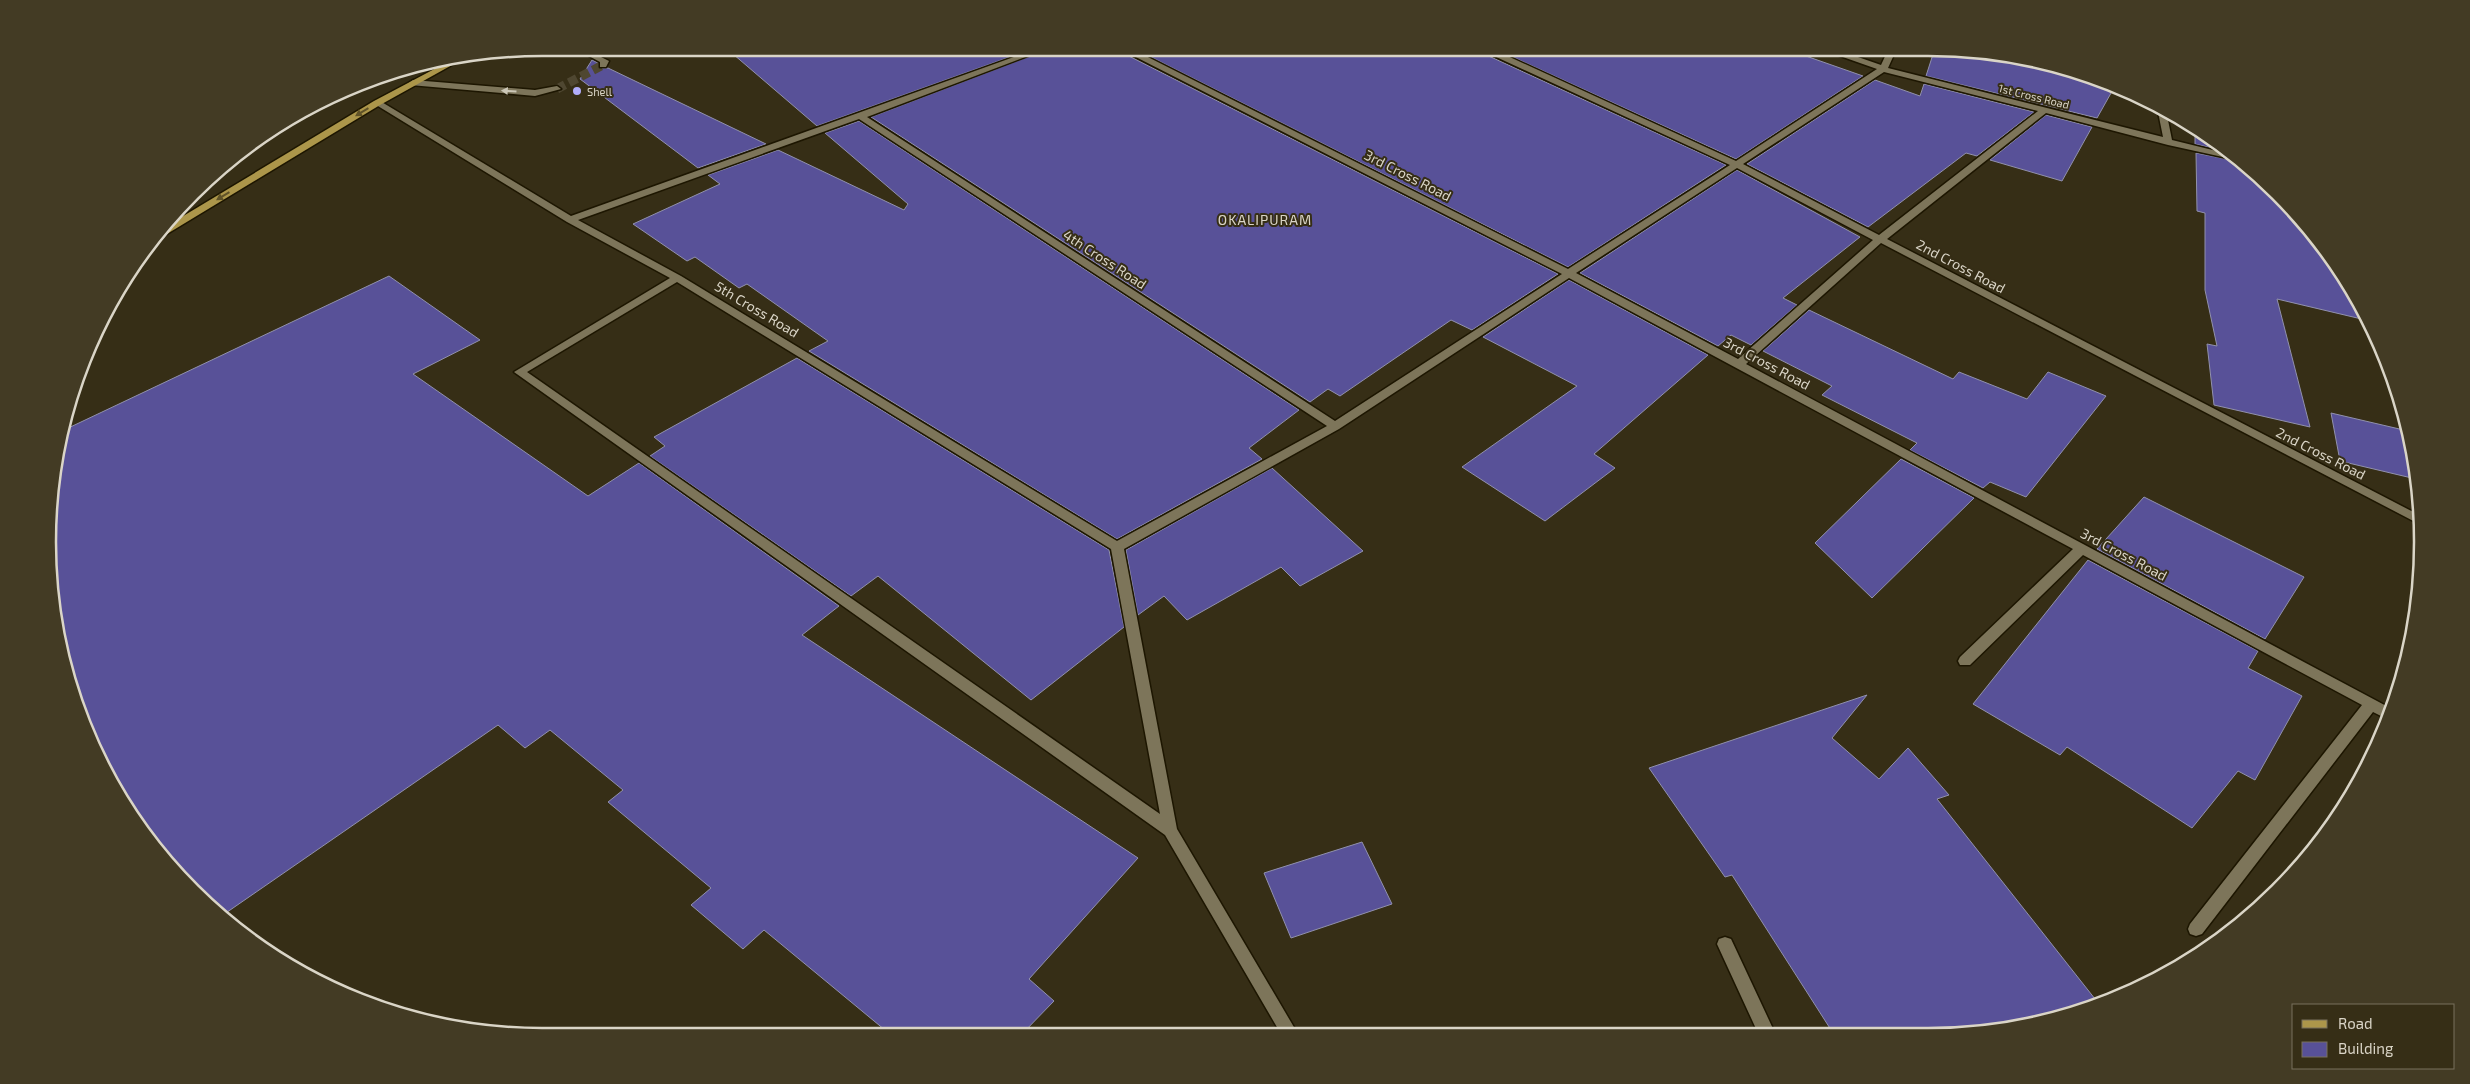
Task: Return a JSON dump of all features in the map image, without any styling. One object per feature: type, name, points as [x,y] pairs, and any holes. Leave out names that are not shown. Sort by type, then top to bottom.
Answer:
[{"type":"main road","points":[[174,226],[377,103],[444,67]]},
{"type":"street","points":[[595,56],[605,61],[603,65]]},
{"type":"street","points":[[570,220],[1023,56]]},
{"type":"street","name":"3rd Cross Road","points":[[1141,56],[1568,273],[2383,711]]},
{"type":"street","name":"2nd Cross Road","points":[[1501,56],[1736,164],[2413,517]]},
{"type":"street","name":"1st Cross Road","points":[[1848,56],[1883,69],[2221,155]]},
{"type":"street","points":[[1286,1028],[1170,830],[1117,547],[1335,426],[1883,69],[1889,56]]},
{"type":"street","points":[[413,83],[535,93],[557,89]]},
{"type":"street","name":"5th Cross Road","points":[[377,103],[570,220],[677,278],[1117,547]]},
{"type":"street","points":[[1739,364],[1880,239],[2044,110]]},
{"type":"street","name":"4th Cross Road","points":[[860,116],[1335,426]]},
{"type":"street","points":[[2163,117],[2168,142]]},
{"type":"street","points":[[677,278],[519,372],[1170,830]]},
{"type":"street","points":[[1965,661],[2082,548]]},
{"type":"street","points":[[2196,929],[2371,704]]},
{"type":"street","points":[[1725,944],[1765,1028]]},
{"type":"building","points":[[735,56],[1013,56],[817,126]]},
{"type":"building","points":[[1030,56],[1129,56],[1558,274],[1472,330],[1451,320],[1340,396],[1328,389],[1310,402],[871,117]]},
{"type":"building","points":[[1149,56],[1489,56],[1726,165],[1568,267]]},
{"type":"building","points":[[1511,56],[1806,56],[1863,76],[1736,159]]},
{"type":"building","points":[[1932,56],[1960,57],[1991,60],[2054,73],[2112,92],[2097,118],[1926,76]]},
{"type":"building","points":[[592,60],[598,63],[599,68],[608,68],[766,144],[698,168],[580,79]]},
{"type":"building","points":[[1875,80],[1920,96],[1924,84],[2034,112],[1977,156],[1966,153],[1868,227],[1747,164]]},
{"type":"building","points":[[2046,115],[2092,127],[2062,181],[1990,160]]},
{"type":"building","points":[[859,121],[1299,410],[1249,448],[1262,459],[1117,539],[809,351],[828,341],[747,284],[739,288],[695,257],[687,261],[633,224],[720,184],[708,175],[778,150],[904,210],[908,204],[825,133]]},
{"type":"building","points":[[2195,136],[2212,148],[2195,144]]},
{"type":"building","points":[[2196,153],[2226,159],[2248,177],[2293,222],[2332,272],[2359,319],[2277,299],[2310,427],[2214,405],[2207,344],[2217,346],[2205,290],[2205,213],[2197,211]]},
{"type":"building","points":[[1737,170],[1860,237],[1783,298],[1797,305],[1751,345],[1731,335],[1718,346],[1580,273]]},
{"type":"building","points":[[389,276],[480,340],[413,374],[588,496],[639,463],[839,606],[802,635],[1138,858],[1029,979],[1054,1001],[1028,1028],[883,1028],[764,930],[743,949],[691,905],[711,888],[608,802],[623,790],[550,730],[525,748],[498,725],[228,912],[177,862],[138,812],[106,757],[82,698],[66,637],[57,574],[57,510],[60,479],[71,427]]},
{"type":"building","points":[[1569,280],[1708,355],[1594,454],[1615,468],[1545,521],[1462,467],[1577,386],[1483,337]]},
{"type":"building","points":[[1809,310],[1953,379],[1959,372],[2027,399],[2048,372],[2106,396],[2026,497],[1990,482],[1983,488],[1910,450],[1917,443],[1822,395],[1832,386],[1763,351]]},
{"type":"building","points":[[797,358],[1109,550],[1124,627],[1031,700],[878,576],[851,596],[650,456],[665,446],[654,437]]},
{"type":"building","points":[[2331,413],[2400,429],[2410,478],[2340,461]]},
{"type":"building","points":[[1901,459],[1974,498],[1872,598],[1815,543]]},
{"type":"building","points":[[1272,468],[1363,551],[1300,586],[1281,567],[1187,620],[1164,596],[1138,615],[1126,550]]},
{"type":"building","points":[[2144,497],[2304,577],[2265,639],[2097,549]]},
{"type":"building","points":[[2088,560],[2258,651],[2248,668],[2302,696],[2255,780],[2238,771],[2192,828],[2067,747],[2060,755],[1973,704]]},
{"type":"building","points":[[1867,695],[1832,738],[1879,779],[1908,748],[1949,795],[1937,799],[2094,998],[2054,1011],[1991,1024],[1928,1028],[1830,1028],[1732,875],[1725,877],[1649,768]]},
{"type":"building","points":[[1362,842],[1392,904],[1291,938],[1264,873]]},
{"type":"tunnel","points":[[557,89],[603,65]]},
{"type":"place","name":"Shell","points":[[577,91]]},
{"type":"district","name":"OKALIPURAM","points":[[1265,219]]}]
